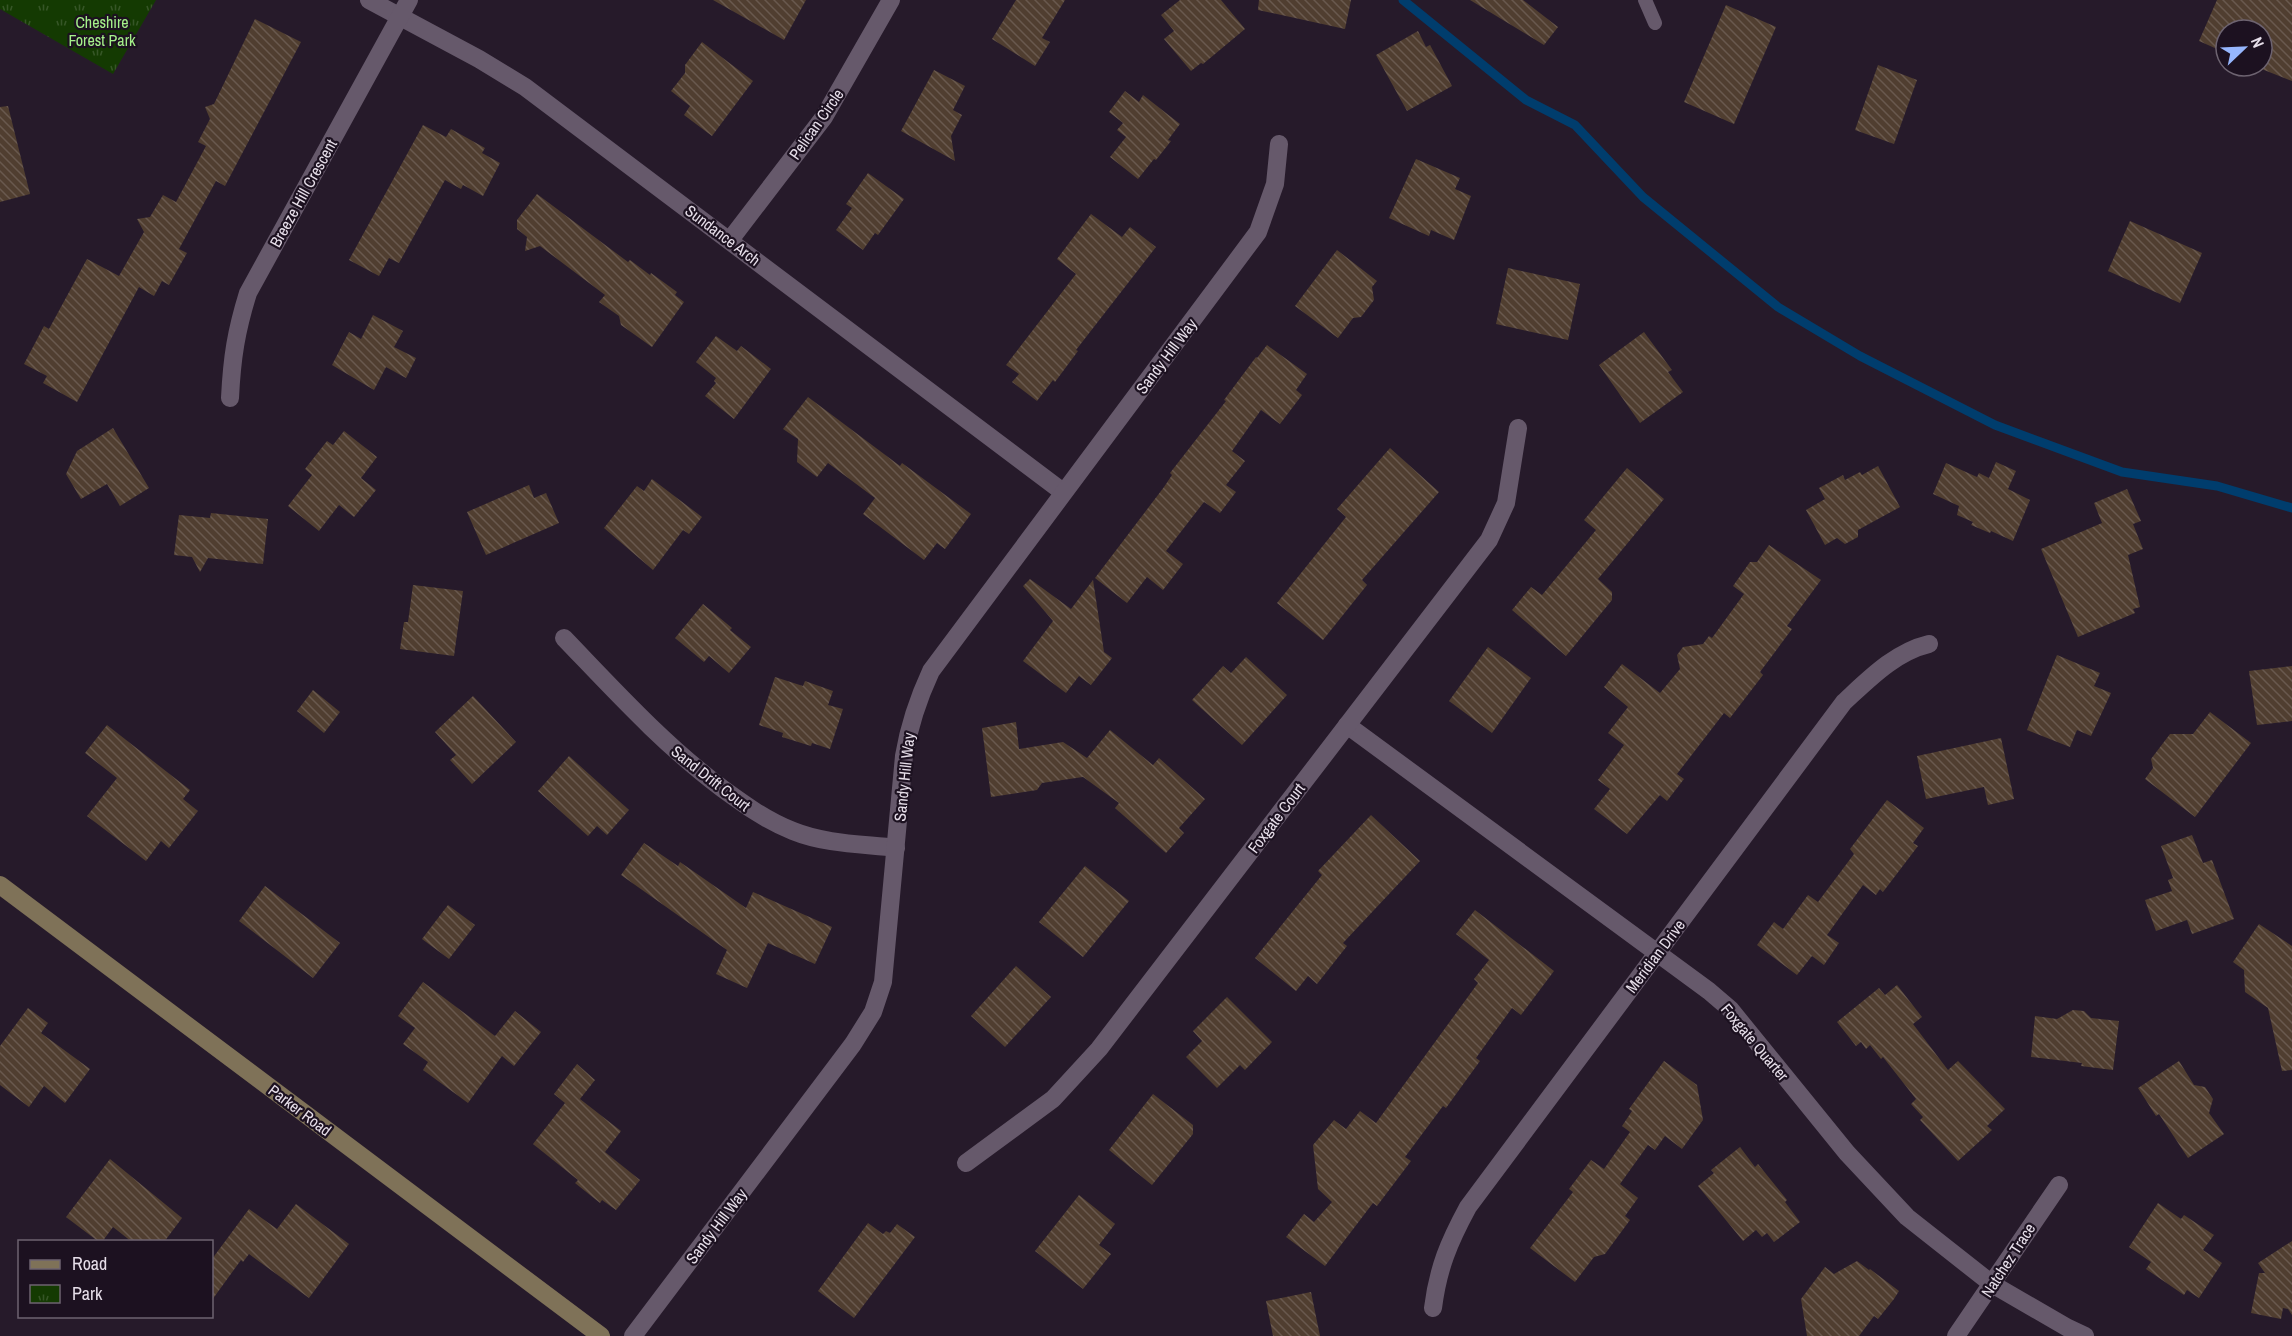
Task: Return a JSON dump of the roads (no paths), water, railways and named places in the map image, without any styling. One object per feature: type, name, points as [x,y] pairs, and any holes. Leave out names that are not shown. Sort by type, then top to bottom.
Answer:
[{"type":"street","name":"Sundance Arch","points":[[369,0],[479,59],[525,87],[1063,492]]},
{"type":"street","name":"Breeze Hill Crescent","points":[[230,398],[233,354],[238,326],[248,293],[410,0]]},
{"type":"street","name":"Pelican Circle","points":[[730,240],[824,117],[891,0]]},
{"type":"street","name":"Sandy Hill Way","points":[[633,1336],[853,1044],[873,1012],[883,982],[908,729],[931,671],[1258,232],[1275,184],[1280,144]]},
{"type":"street","name":"Foxgate Court","points":[[966,1163],[1053,1099],[1099,1049],[1489,540],[1506,503],[1518,428]]},
{"type":"street","name":"Sand Drift Court","points":[[564,638],[652,729],[702,774],[751,810],[792,831],[811,837],[896,848]]},
{"type":"street","name":"Meridian Drive","points":[[1433,1308],[1436,1283],[1448,1245],[1468,1207],[1845,702],[1880,668],[1929,644]]},
{"type":"street","name":"Foxgate Quarter","points":[[1347,725],[1709,991],[1730,1009],[1847,1153],[1907,1217],[1992,1284],[2085,1336]]},
{"type":"street","name":"Parker Road","points":[[0,885],[601,1336]]},
{"type":"street","name":"Natchez Trace","points":[[1956,1336],[2059,1185]]},
{"type":"lane","points":[[1645,0],[1655,23]]},
{"type":"waterway","points":[[1403,0],[1526,100],[1575,125],[1643,197],[1778,307],[1860,356],[1995,425],[2122,472],[2217,486],[2292,508]]},
{"type":"park label","name":"Cheshire Forest Park","points":[[102,31]]}]
